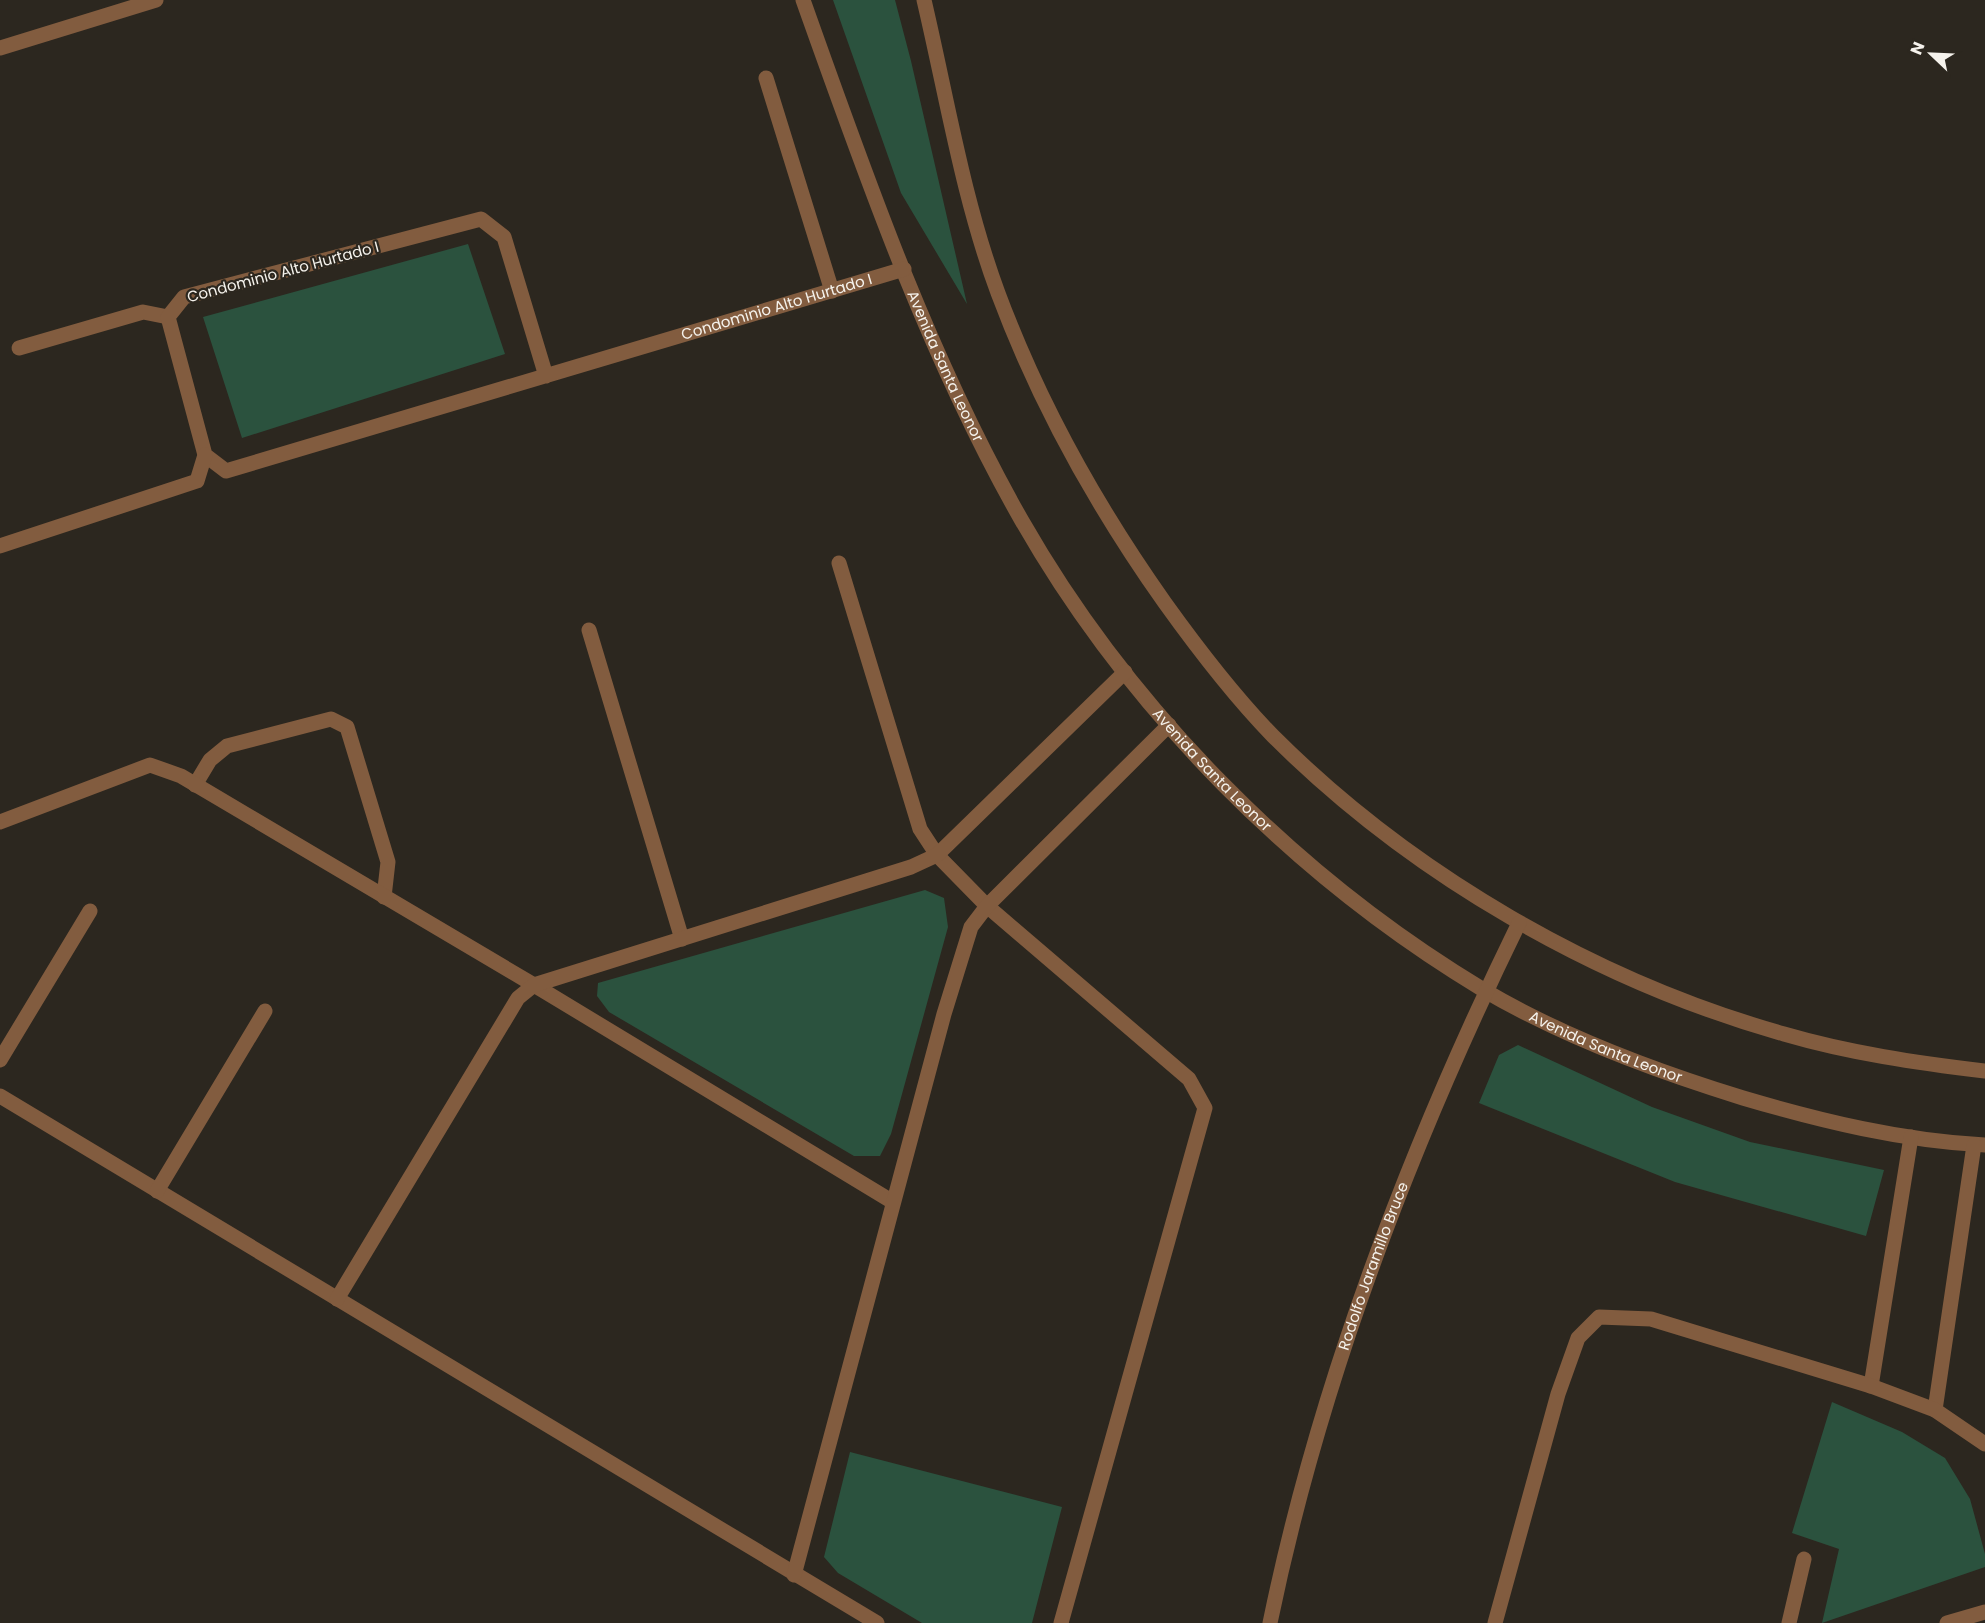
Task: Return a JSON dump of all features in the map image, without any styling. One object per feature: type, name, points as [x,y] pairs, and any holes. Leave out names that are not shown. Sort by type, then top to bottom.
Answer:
[{"type":"street","points":[[0,48],[156,0]]},
{"type":"street","name":"Avenida Santa Leonor","points":[[803,0],[904,269],[981,446],[1024,524],[1072,600],[1125,672],[1169,725],[1246,807],[1314,868],[1385,925],[1486,991],[1600,1047],[1722,1092],[1787,1111],[1849,1126],[1911,1137],[1980,1145]]},
{"type":"street","points":[[924,0],[975,222],[998,292],[1024,358],[1059,430],[1097,499],[1139,566],[1226,684],[1271,734],[1320,780],[1407,850],[1519,923],[1658,990],[1721,1015],[1785,1035],[1917,1062],[1985,1071]]},
{"type":"street","points":[[765,78],[832,291]]},
{"type":"street","name":"Condominio Alto Hurtado I","points":[[168,317],[184,297],[481,219],[504,237],[546,376]]},
{"type":"street","name":"Condominio Alto Hurtado I","points":[[206,455],[226,471],[904,269]]},
{"type":"street","points":[[0,546],[197,481],[206,455],[168,317],[143,312],[19,348]]},
{"type":"street","points":[[839,563],[920,829],[937,855],[987,906],[1189,1079],[1205,1108],[1061,1623]]},
{"type":"street","points":[[589,630],[682,939]]},
{"type":"street","points":[[337,1299],[518,998],[534,985],[911,867],[937,855],[1125,672]]},
{"type":"street","points":[[195,784],[210,759],[227,746],[331,719],[347,727],[388,862],[384,897]]},
{"type":"street","points":[[794,1575],[944,1014],[971,927],[987,906],[1169,725]]},
{"type":"street","points":[[0,822],[150,765],[181,776],[534,985],[893,1202]]},
{"type":"street","points":[[0,1060],[90,911]]},
{"type":"street","name":"Rodolfo Jaramillo Bruce","points":[[1269,1623],[1305,1473],[1358,1307],[1411,1165],[1486,991],[1519,923]]},
{"type":"street","points":[[157,1191],[265,1011]]},
{"type":"street","points":[[0,1096],[877,1623]]},
{"type":"street","points":[[1871,1386],[1911,1137]]},
{"type":"street","points":[[1935,1410],[1980,1145]]},
{"type":"street","points":[[1495,1623],[1562,1383],[1578,1338],[1599,1317],[1651,1319],[1871,1386],[1935,1410],[1985,1444]]},
{"type":"street","points":[[1789,1623],[1804,1558]]},
{"type":"street","points":[[1947,1623],[1985,1612]]},
{"type":"green space","points":[[833,0],[895,0],[967,304],[901,193]]},
{"type":"green space","points":[[468,244],[505,354],[242,438],[203,317]]},
{"type":"green space","points":[[925,890],[944,898],[948,927],[891,1134],[880,1156],[854,1156],[609,1012],[597,996],[598,983]]},
{"type":"green space","points":[[1518,1045],[1652,1107],[1750,1142],[1884,1170],[1866,1236],[1675,1182],[1479,1103],[1499,1055]]},
{"type":"green space","points":[[1832,1402],[1902,1432],[1945,1458],[1970,1499],[1985,1554],[1985,1567],[1822,1623],[1839,1549],[1792,1533]]},
{"type":"green space","points":[[850,1452],[1062,1507],[1032,1623],[922,1623],[838,1573],[824,1557]]}]
